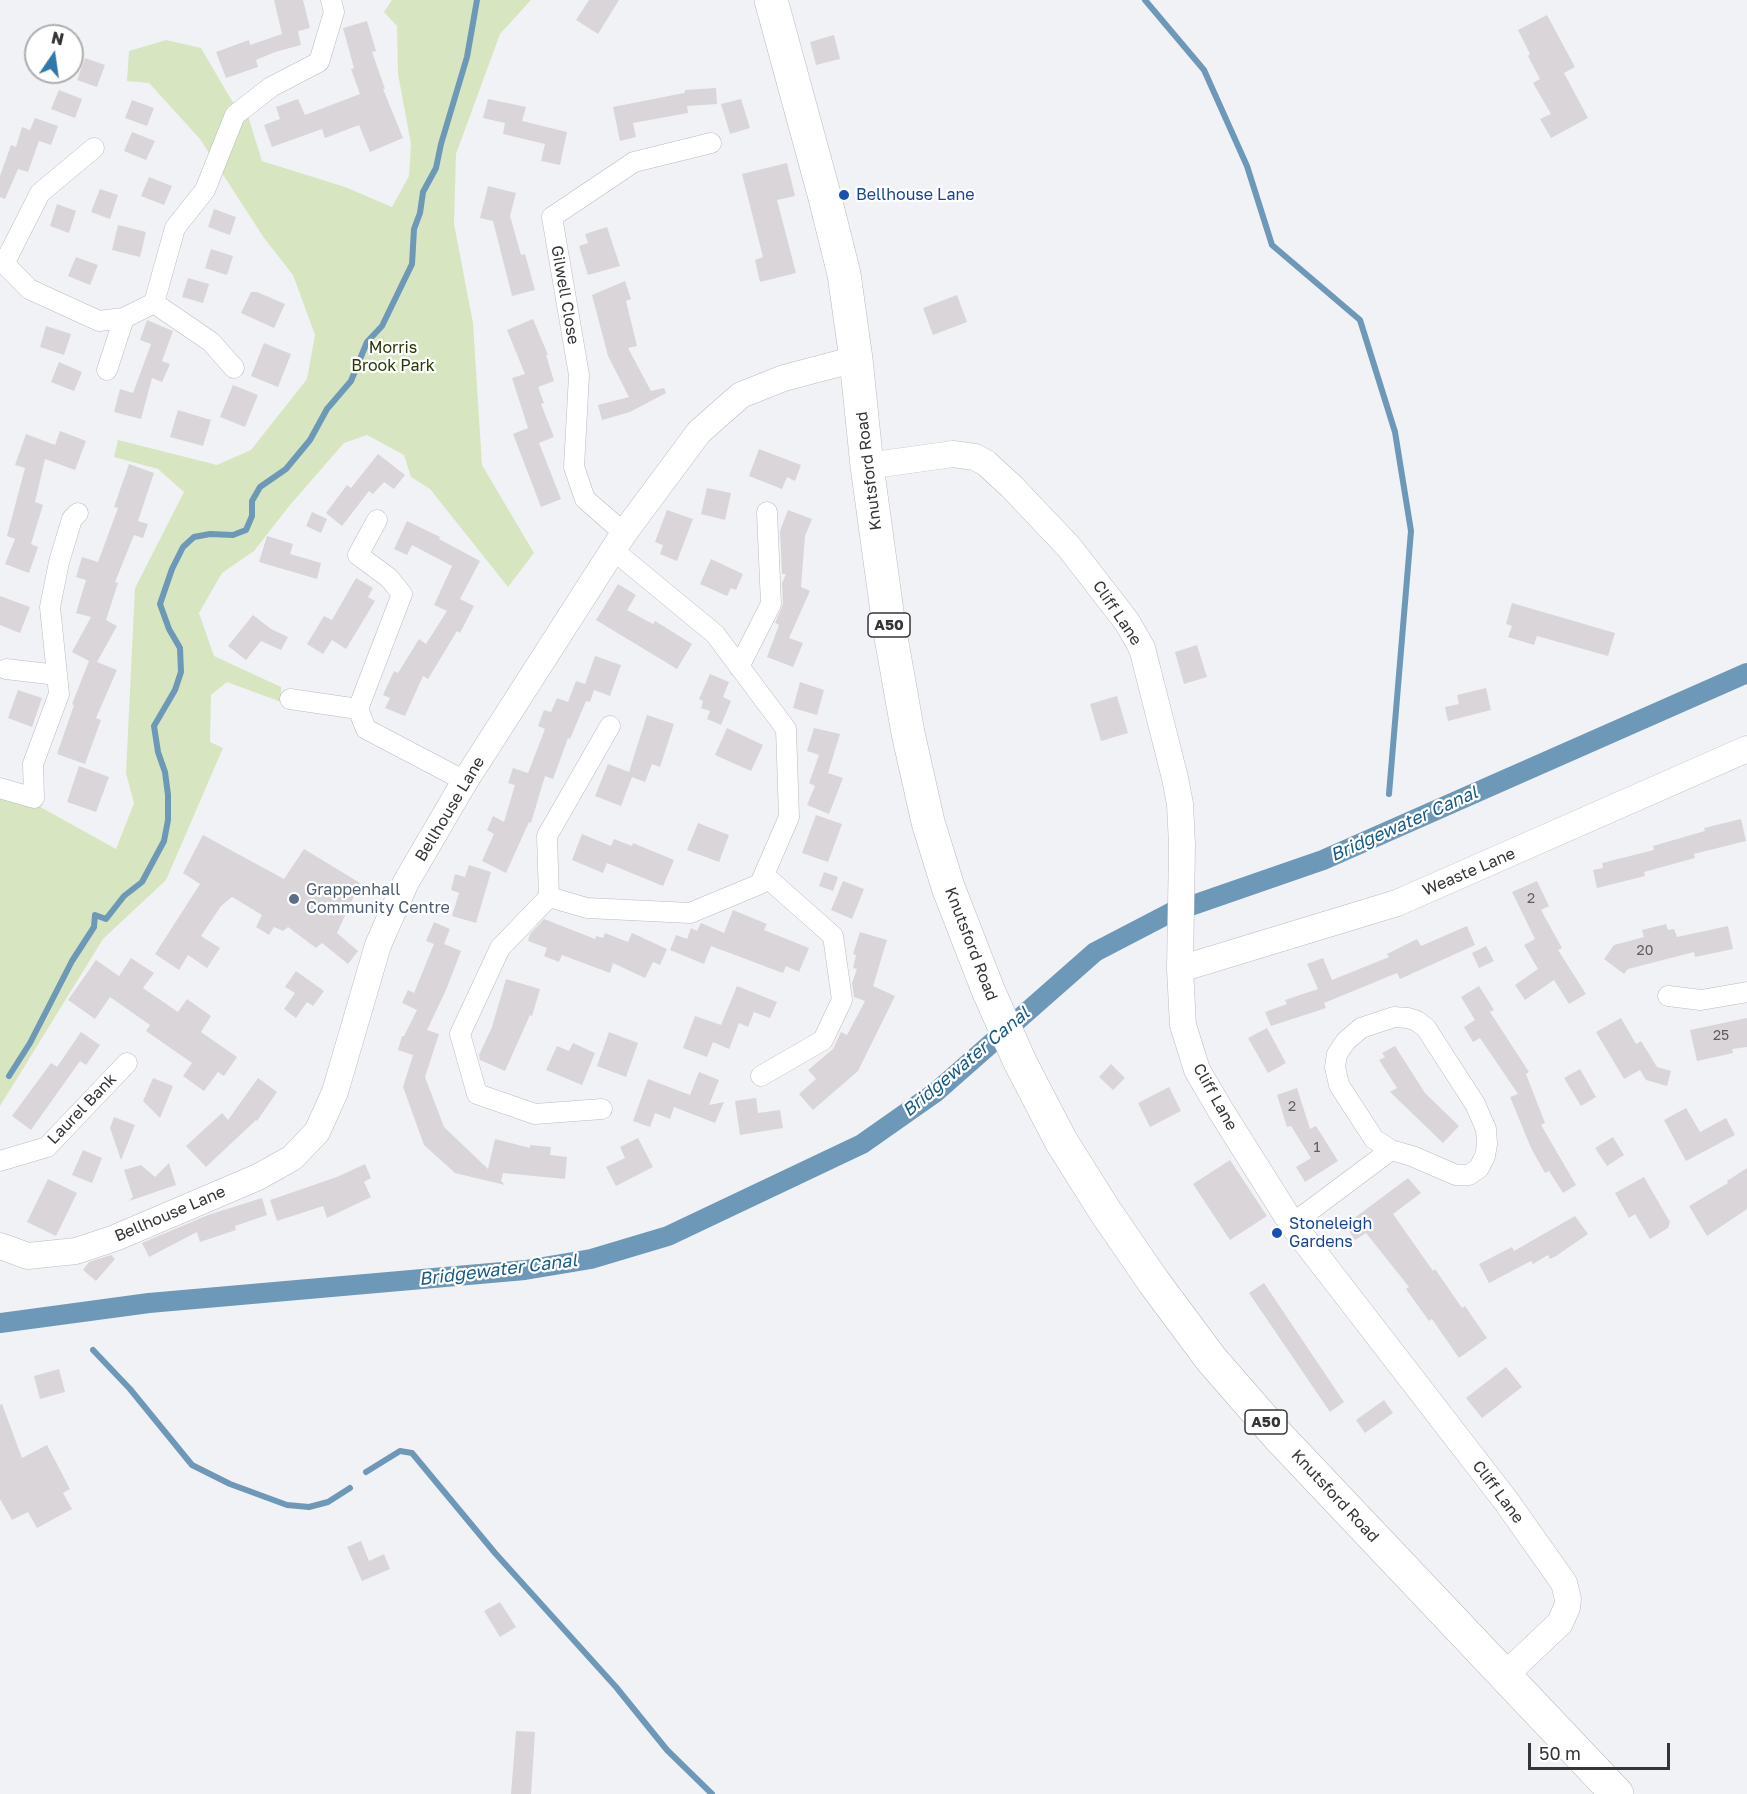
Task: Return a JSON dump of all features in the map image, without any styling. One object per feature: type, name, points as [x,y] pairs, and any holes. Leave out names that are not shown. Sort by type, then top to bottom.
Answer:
[{"type":"highway","name":"Knutsford Road","points":[[771,0],[797,90],[841,263],[856,359],[867,466],[889,626],[908,733],[928,822],[948,887],[988,990],[1020,1062],[1061,1141],[1105,1211],[1211,1359],[1279,1437],[1617,1794]]},
{"type":"street","points":[[94,147],[40,193],[2,261],[29,289],[99,321],[124,318],[154,303],[175,228],[205,190],[235,115],[272,87],[319,62],[334,12],[331,0]]},
{"type":"street","name":"Gilwell Close","points":[[618,542],[585,499],[574,467],[579,375],[552,216],[634,162],[711,143]]},
{"type":"street","points":[[154,303],[211,342],[234,368]]},
{"type":"street","points":[[107,370],[124,318]]},
{"type":"street","name":"Bellhouse Lane","points":[[0,1246],[28,1256],[76,1251],[115,1238],[247,1181],[291,1158],[317,1132],[335,1092],[378,945],[406,882],[465,781],[618,542],[699,432],[741,395],[784,378],[856,359]]},
{"type":"street","name":"Cliff Lane","points":[[867,466],[953,454],[975,457],[986,463],[1069,547],[1127,622],[1142,648],[1177,787],[1182,845],[1180,969],[1183,1025],[1197,1070],[1292,1224],[1506,1501],[1564,1583],[1568,1599],[1560,1623],[1504,1676]]},
{"type":"street","points":[[0,788],[34,798],[33,764],[59,694],[50,607],[58,562],[72,519],[78,513]]},
{"type":"street","points":[[740,667],[771,604],[767,513]]},
{"type":"street","points":[[377,520],[358,555],[389,578],[402,594],[358,709],[366,729],[465,781]]},
{"type":"street","points":[[549,897],[587,908],[690,913],[760,884],[789,817],[786,729],[715,634],[618,542]]},
{"type":"street","points":[[6,669],[57,675]]},
{"type":"street","points":[[290,699],[358,709]]},
{"type":"street","points":[[602,1109],[535,1114],[477,1094],[460,1034],[500,948],[549,897],[547,836],[610,726]]},
{"type":"street","name":"Weaste Lane","points":[[1180,969],[1397,903],[1747,749]]},
{"type":"street","points":[[761,1076],[823,1040],[842,1000],[833,936],[764,875]]},
{"type":"street","points":[[1668,996],[1701,1000],[1747,992]]},
{"type":"street","points":[[1394,1017],[1408,1017],[1426,1028],[1475,1104],[1485,1129],[1487,1144],[1485,1156],[1479,1168],[1469,1175],[1456,1175],[1412,1156],[1391,1150],[1374,1139],[1339,1085],[1336,1060],[1337,1054],[1346,1041],[1361,1028],[1394,1017]]},
{"type":"street","name":"Laurel Bank","points":[[0,1161],[47,1147],[127,1063]]},
{"type":"street","points":[[1292,1224],[1391,1150]]},
{"type":"green space","name":"Morris Brook Park","points":[[392,0],[531,0],[500,34],[456,154],[454,224],[473,323],[482,465],[534,553],[508,587],[430,489],[411,477],[404,455],[367,435],[344,443],[254,551],[222,573],[199,613],[214,656],[281,687],[281,702],[227,682],[211,695],[210,742],[223,748],[166,880],[103,939],[0,1106],[0,795],[35,804],[116,849],[134,803],[126,773],[135,588],[184,492],[158,469],[114,457],[118,440],[217,465],[251,450],[307,379],[315,335],[293,275],[264,238],[200,139],[149,83],[127,81],[129,51],[166,40],[201,48],[232,101],[248,116],[262,161],[345,187],[392,207],[409,176],[411,144],[398,74],[397,26],[384,12]]},
{"type":"building","points":[[274,0],[303,0],[310,28],[298,31],[301,45],[256,60],[258,67],[226,78],[216,52],[249,40],[250,45],[282,34]]},
{"type":"building","points":[[589,0],[619,0],[598,34],[576,20]]},
{"type":"building","points":[[1547,15],[1575,67],[1564,73],[1588,118],[1551,138],[1540,119],[1551,114],[1533,83],[1540,79],[1518,30]]},
{"type":"building","points":[[367,21],[376,51],[372,52],[385,89],[383,89],[403,138],[370,152],[359,125],[325,138],[322,129],[272,147],[264,125],[280,119],[276,107],[298,99],[305,115],[360,94],[351,69],[354,68],[343,28]]},
{"type":"building","points":[[834,35],[840,59],[816,65],[810,42]]},
{"type":"building","points":[[85,58],[105,65],[97,87],[84,82]]},
{"type":"building","points":[[716,88],[717,104],[687,106],[688,113],[633,123],[636,137],[620,141],[613,107],[684,93],[684,95],[685,90]]},
{"type":"building","points":[[59,90],[82,99],[75,118],[51,109]]},
{"type":"building","points":[[488,99],[526,107],[522,121],[567,132],[560,165],[541,161],[545,144],[503,134],[505,123],[483,118]]},
{"type":"building","points":[[741,99],[750,128],[730,134],[721,104]]},
{"type":"building","points":[[132,100],[154,108],[147,126],[125,118]]},
{"type":"building","points":[[35,118],[58,126],[51,145],[39,141],[28,172],[18,169],[5,199],[0,197],[0,176],[11,145],[16,147],[22,127],[30,130]]},
{"type":"building","points":[[132,132],[155,141],[146,160],[124,151]]},
{"type":"building","points":[[787,163],[795,196],[777,200],[796,273],[760,282],[755,260],[763,257],[742,174]]},
{"type":"building","points":[[149,177],[172,186],[164,205],[141,196]]},
{"type":"building","points":[[488,186],[516,193],[510,216],[521,255],[525,254],[535,290],[512,296],[493,221],[480,218]]},
{"type":"building","points":[[100,189],[118,195],[110,219],[91,212]]},
{"type":"building","points":[[57,204],[76,211],[69,233],[50,226]]},
{"type":"building","points":[[214,209],[236,217],[230,235],[208,227]]},
{"type":"building","points":[[118,225],[146,232],[140,257],[112,250]]},
{"type":"building","points":[[607,227],[620,266],[588,275],[579,246],[588,243],[585,234]]},
{"type":"building","points":[[211,249],[233,256],[227,275],[205,268]]},
{"type":"building","points":[[76,257],[98,265],[90,285],[68,276]]},
{"type":"building","points":[[188,278],[209,284],[203,303],[182,297]]},
{"type":"building","points":[[625,281],[631,299],[626,301],[637,346],[628,348],[651,391],[664,388],[666,393],[630,412],[602,420],[598,405],[629,397],[608,356],[592,295]]},
{"type":"building","points":[[251,292],[257,292],[285,304],[274,328],[241,313]]},
{"type":"building","points":[[957,295],[967,322],[933,335],[923,308]]},
{"type":"building","points":[[533,319],[548,355],[546,355],[554,381],[538,387],[544,403],[541,404],[554,437],[539,443],[561,499],[541,507],[513,434],[528,428],[512,378],[525,374],[507,330]]},
{"type":"building","points":[[147,320],[173,331],[162,361],[170,364],[162,382],[152,378],[141,419],[114,412],[120,389],[133,393],[151,344],[140,340]]},
{"type":"building","points":[[46,326],[71,334],[64,355],[40,347]]},
{"type":"building","points":[[264,343],[291,354],[278,387],[251,376]]},
{"type":"building","points":[[59,362],[82,372],[74,391],[51,382]]},
{"type":"building","points":[[233,385],[258,395],[245,427],[220,417]]},
{"type":"building","points":[[178,410],[211,420],[203,446],[170,437]]},
{"type":"building","points":[[60,431],[86,441],[75,470],[45,459],[35,502],[43,505],[31,544],[38,547],[29,573],[5,564],[15,539],[7,536],[25,468],[15,465],[26,434],[55,445]]},
{"type":"building","points":[[759,449],[801,465],[795,481],[787,477],[782,489],[749,476]]},
{"type":"building","points":[[378,454],[405,475],[394,489],[384,482],[373,494],[369,491],[342,526],[326,513],[347,485],[351,488]]},
{"type":"building","points":[[129,464],[154,473],[138,521],[148,524],[143,538],[134,535],[115,582],[118,583],[106,620],[117,626],[97,662],[117,670],[96,718],[101,720],[85,764],[57,754],[74,705],[72,704],[89,661],[72,652],[91,617],[76,613],[86,580],[76,577],[82,557],[98,562],[118,508],[114,507]]},
{"type":"building","points":[[707,488],[731,493],[725,520],[701,514]]},
{"type":"building","points":[[667,510],[693,519],[677,561],[660,554],[663,545],[655,542]]},
{"type":"building","points":[[788,510],[812,519],[805,536],[801,587],[810,591],[789,638],[803,643],[793,667],[767,657],[779,625],[775,623],[783,604],[782,583],[786,574],[782,574],[780,531]]},
{"type":"building","points":[[312,512],[327,519],[321,533],[306,526]]},
{"type":"building","points":[[407,521],[440,537],[439,539],[480,561],[460,599],[474,606],[460,633],[457,631],[428,679],[423,676],[405,716],[385,708],[390,698],[383,695],[394,671],[398,673],[419,639],[426,644],[447,611],[434,605],[452,566],[412,545],[407,555],[394,549]]},
{"type":"building","points":[[267,536],[293,544],[290,554],[321,563],[317,579],[259,562]]},
{"type":"building","points":[[711,559],[743,574],[736,590],[731,588],[727,596],[700,584]]},
{"type":"building","points":[[356,578],[373,588],[368,597],[375,601],[346,649],[332,640],[323,654],[307,644],[324,616],[332,620]]},
{"type":"building","points":[[618,584],[636,595],[627,610],[653,624],[655,621],[692,644],[677,669],[596,620]]},
{"type":"building","points":[[0,596],[30,607],[20,633],[0,625]]},
{"type":"building","points":[[1512,603],[1615,633],[1608,656],[1537,636],[1534,645],[1508,637],[1512,626],[1506,624]]},
{"type":"building","points":[[253,615],[271,629],[288,637],[281,650],[261,641],[246,660],[228,646]]},
{"type":"building","points":[[1197,645],[1207,677],[1184,684],[1175,652]]},
{"type":"building","points":[[595,656],[621,665],[610,696],[594,690],[590,702],[586,701],[570,739],[568,738],[553,779],[545,776],[531,823],[529,822],[506,873],[482,861],[494,834],[487,830],[493,816],[504,822],[515,785],[508,783],[513,768],[528,773],[545,729],[538,726],[544,710],[551,712],[557,698],[568,702],[576,681],[585,684]]},
{"type":"building","points":[[710,674],[729,682],[723,697],[731,701],[721,725],[707,719],[710,711],[701,708],[703,701],[699,699]]},
{"type":"building","points":[[800,682],[824,690],[817,715],[793,708]]},
{"type":"building","points":[[1486,688],[1491,710],[1448,721],[1445,707],[1459,704],[1457,695]]},
{"type":"building","points":[[18,690],[42,698],[32,727],[8,718]]},
{"type":"building","points":[[1117,696],[1128,733],[1101,741],[1090,704]]},
{"type":"building","points":[[647,715],[674,724],[660,767],[652,764],[645,782],[632,777],[621,806],[595,796],[608,764],[629,772]]},
{"type":"building","points":[[727,728],[763,745],[751,771],[715,755]]},
{"type":"building","points":[[814,728],[840,734],[828,773],[843,778],[829,814],[807,805],[815,786],[809,783],[819,755],[807,751]]},
{"type":"building","points":[[79,766],[109,777],[96,812],[67,802]]},
{"type":"building","points":[[816,815],[842,824],[828,862],[802,853]]},
{"type":"building","points":[[1741,819],[1746,841],[1694,854],[1695,858],[1644,872],[1645,876],[1597,888],[1593,870],[1603,868],[1602,863],[1654,850],[1653,846],[1705,831],[1704,828]]},
{"type":"building","points":[[698,823],[729,835],[719,862],[687,850]]},
{"type":"building","points":[[582,834],[611,846],[614,839],[632,846],[633,843],[674,860],[663,886],[607,863],[603,873],[572,860]]},
{"type":"building","name":"Grappenhall Community Centre","points":[[203,835],[284,879],[304,849],[360,883],[337,933],[358,951],[348,964],[322,943],[316,948],[288,927],[283,931],[274,927],[269,935],[256,927],[262,915],[232,897],[221,906],[201,936],[220,948],[207,968],[188,955],[179,970],[155,954],[200,884],[183,873]]},
{"type":"building","points":[[469,865],[491,872],[476,923],[452,916],[459,893],[451,890],[455,874],[465,877]]},
{"type":"building","points":[[824,872],[838,877],[833,891],[819,886]]},
{"type":"building","points":[[843,881],[864,889],[852,919],[831,910]]},
{"type":"building","points":[[1537,881],[1549,906],[1541,910],[1562,948],[1558,950],[1586,994],[1569,1004],[1554,980],[1525,1000],[1515,985],[1538,969],[1524,945],[1535,939],[1512,892]]},
{"type":"building","points":[[733,910],[767,924],[764,930],[809,948],[799,972],[786,966],[783,973],[711,946],[704,964],[670,950],[676,935],[687,939],[691,928],[697,931],[701,923],[724,933]]},
{"type":"building","points":[[544,919],[595,939],[596,936],[603,938],[605,933],[628,942],[632,933],[667,949],[660,965],[653,962],[645,978],[613,963],[610,973],[562,955],[559,962],[544,956],[547,948],[528,941],[530,934]]},
{"type":"building","points":[[434,922],[450,929],[444,944],[461,951],[427,1030],[439,1034],[425,1077],[444,1127],[488,1169],[495,1139],[530,1148],[530,1145],[551,1147],[550,1155],[567,1157],[565,1179],[503,1173],[501,1181],[505,1185],[455,1173],[424,1145],[403,1087],[413,1055],[398,1050],[402,1036],[417,1010],[402,1003],[408,990],[414,993],[434,944],[426,941]]},
{"type":"building","points":[[1666,924],[1668,930],[1674,929],[1677,937],[1728,926],[1733,949],[1695,957],[1694,952],[1628,969],[1624,974],[1604,959],[1614,945],[1644,937],[1642,930]]},
{"type":"building","points":[[1467,926],[1475,945],[1400,979],[1397,973],[1324,1003],[1326,1008],[1271,1026],[1265,1012],[1287,1004],[1285,1000],[1318,989],[1307,964],[1323,958],[1332,980],[1389,957],[1387,954],[1417,939],[1421,946]]},
{"type":"building","points":[[860,932],[887,940],[873,986],[895,996],[858,1071],[813,1110],[799,1094],[816,1079],[808,1070],[833,1049],[841,1032],[847,1035],[865,1001],[854,997],[852,983],[857,969],[853,968],[856,955],[853,954]]},
{"type":"building","points":[[1486,946],[1494,961],[1479,968],[1472,953]]},
{"type":"building","points":[[131,958],[154,973],[143,988],[178,1012],[187,999],[211,1016],[201,1032],[237,1057],[224,1076],[218,1072],[204,1091],[183,1076],[192,1063],[146,1031],[150,1025],[110,997],[95,1019],[68,1000],[96,960],[119,976]]},
{"type":"building","points":[[296,971],[324,991],[313,1006],[307,1002],[296,1018],[284,1009],[295,993],[285,987]]},
{"type":"building","points":[[506,979],[540,989],[532,1016],[530,1015],[505,1071],[480,1060],[479,1055],[492,1027]]},
{"type":"building","points":[[737,986],[777,1002],[770,1018],[754,1012],[748,1027],[739,1023],[729,1049],[713,1042],[707,1057],[683,1048],[695,1016],[721,1025]]},
{"type":"building","points":[[1479,986],[1494,1010],[1490,1012],[1529,1072],[1526,1074],[1545,1123],[1541,1125],[1576,1185],[1563,1193],[1549,1171],[1545,1173],[1531,1148],[1510,1097],[1518,1094],[1480,1038],[1473,1042],[1464,1027],[1475,1020],[1461,997]]},
{"type":"building","points":[[1621,1018],[1636,1044],[1641,1041],[1657,1067],[1671,1071],[1667,1086],[1646,1080],[1640,1070],[1624,1079],[1596,1032]]},
{"type":"building","points":[[1747,1018],[1747,1047],[1732,1049],[1733,1053],[1697,1061],[1690,1030]]},
{"type":"building","points":[[1267,1028],[1286,1063],[1268,1073],[1248,1038]]},
{"type":"building","points":[[81,1032],[100,1045],[86,1065],[80,1061],[31,1130],[12,1116],[51,1063],[57,1067]]},
{"type":"building","points":[[609,1032],[638,1043],[626,1077],[597,1066]]},
{"type":"building","points":[[573,1043],[595,1053],[582,1085],[546,1070],[557,1046],[569,1051]]},
{"type":"building","points":[[1395,1046],[1425,1093],[1459,1126],[1443,1143],[1390,1092],[1397,1088],[1379,1060],[1385,1057],[1382,1053]]},
{"type":"building","points":[[1111,1064],[1125,1078],[1113,1090],[1099,1077]]},
{"type":"building","points":[[1580,1069],[1596,1097],[1581,1106],[1564,1078]]},
{"type":"building","points":[[699,1072],[719,1080],[709,1105],[724,1102],[715,1123],[674,1107],[670,1119],[655,1113],[650,1127],[633,1121],[648,1079],[690,1095]]},
{"type":"building","points":[[153,1078],[173,1086],[160,1118],[143,1101]]},
{"type":"building","points":[[258,1078],[277,1092],[257,1121],[206,1167],[186,1146],[222,1113],[228,1120]]},
{"type":"building","points":[[1169,1087],[1181,1111],[1150,1127],[1138,1103]]},
{"type":"building","points":[[1297,1088],[1310,1129],[1316,1126],[1338,1161],[1305,1182],[1296,1167],[1311,1158],[1291,1126],[1287,1127],[1277,1095]]},
{"type":"building","points":[[756,1098],[758,1113],[780,1110],[783,1128],[740,1135],[735,1101]]},
{"type":"building","points":[[1686,1108],[1700,1132],[1726,1118],[1735,1135],[1686,1161],[1664,1120]]},
{"type":"building","points":[[114,1117],[135,1125],[121,1160],[110,1128]]},
{"type":"building","points":[[1613,1137],[1624,1155],[1607,1166],[1595,1148]]},
{"type":"building","points":[[638,1138],[653,1167],[616,1186],[606,1167],[625,1158],[620,1147]]},
{"type":"building","points":[[83,1150],[102,1158],[92,1183],[72,1175]]},
{"type":"building","points":[[1230,1160],[1267,1216],[1230,1240],[1193,1184]]},
{"type":"building","points":[[169,1163],[176,1185],[129,1201],[133,1197],[124,1170],[141,1165],[155,1177]]},
{"type":"building","points":[[365,1164],[371,1178],[364,1182],[371,1197],[327,1218],[323,1206],[277,1221],[270,1200],[337,1177]]},
{"type":"building","points":[[1747,1168],[1747,1209],[1707,1236],[1689,1206],[1728,1183],[1727,1181]]},
{"type":"building","points":[[1644,1177],[1670,1222],[1668,1228],[1650,1239],[1635,1214],[1629,1218],[1615,1193]]},
{"type":"building","points":[[1408,1178],[1421,1193],[1393,1214],[1433,1271],[1435,1269],[1462,1308],[1465,1306],[1487,1338],[1459,1358],[1432,1319],[1429,1321],[1406,1289],[1409,1287],[1366,1233],[1355,1240],[1345,1225]]},
{"type":"building","points":[[48,1179],[77,1193],[56,1236],[27,1222]]},
{"type":"building","points":[[262,1198],[267,1215],[235,1226],[236,1230],[200,1242],[197,1232],[149,1257],[142,1243],[208,1215]]},
{"type":"building","points":[[1575,1216],[1588,1234],[1550,1259],[1548,1255],[1533,1264],[1531,1261],[1489,1283],[1479,1264],[1512,1247],[1514,1251]]},
{"type":"building","points":[[111,1255],[115,1259],[96,1281],[83,1270],[89,1262]]},
{"type":"building","points":[[1264,1283],[1344,1402],[1330,1412],[1249,1293]]},
{"type":"building","points":[[1506,1367],[1522,1387],[1482,1418],[1466,1398]]},
{"type":"building","points":[[59,1369],[65,1392],[40,1399],[34,1376]]},
{"type":"building","points":[[1384,1400],[1393,1413],[1365,1433],[1356,1420]]},
{"type":"building","points":[[2,1404],[22,1458],[47,1445],[70,1489],[63,1493],[72,1509],[37,1528],[28,1512],[12,1520],[0,1499],[0,1405]]},
{"type":"building","points":[[361,1541],[369,1561],[384,1554],[390,1569],[362,1581],[347,1547]]},
{"type":"building","points":[[500,1602],[516,1627],[500,1637],[484,1611]]},
{"type":"building","points":[[516,1731],[535,1732],[531,1794],[511,1794]]},
{"type":"waterway","points":[[9,1076],[30,1043],[72,961],[94,927],[95,915],[106,919],[124,896],[142,882],[164,841],[168,820],[168,795],[154,726],[175,690],[181,672],[180,648],[169,629],[160,604],[172,569],[183,547],[194,537],[210,534],[233,535],[246,530],[252,516],[252,501],[260,487],[286,469],[310,440],[327,409],[351,381],[367,342],[382,326],[412,264],[414,229],[420,213],[423,192],[436,168],[467,57],[477,0]]},
{"type":"waterway","points":[[1145,0],[1204,70],[1247,166],[1272,245],[1360,320],[1395,432],[1411,531],[1389,794]]},
{"type":"waterway","name":"Bridgewater Canal","points":[[0,1323],[149,1303],[525,1270],[591,1259],[668,1236],[862,1144],[936,1092],[1095,952],[1170,913],[1323,860],[1747,673]]},
{"type":"waterway","points":[[93,1350],[130,1389],[192,1465],[230,1484],[287,1505],[309,1507],[328,1502],[350,1488]]},
{"type":"waterway","points":[[366,1472],[400,1451],[412,1453],[495,1553],[616,1687],[667,1750],[712,1794]]},
{"type":"place","name":"Bellhouse Lane","points":[[844,195]]},
{"type":"place","name":"Grappenhall Community Centre","points":[[294,899]]},
{"type":"place","name":"Stoneleigh Gardens","points":[[1277,1233]]}]
